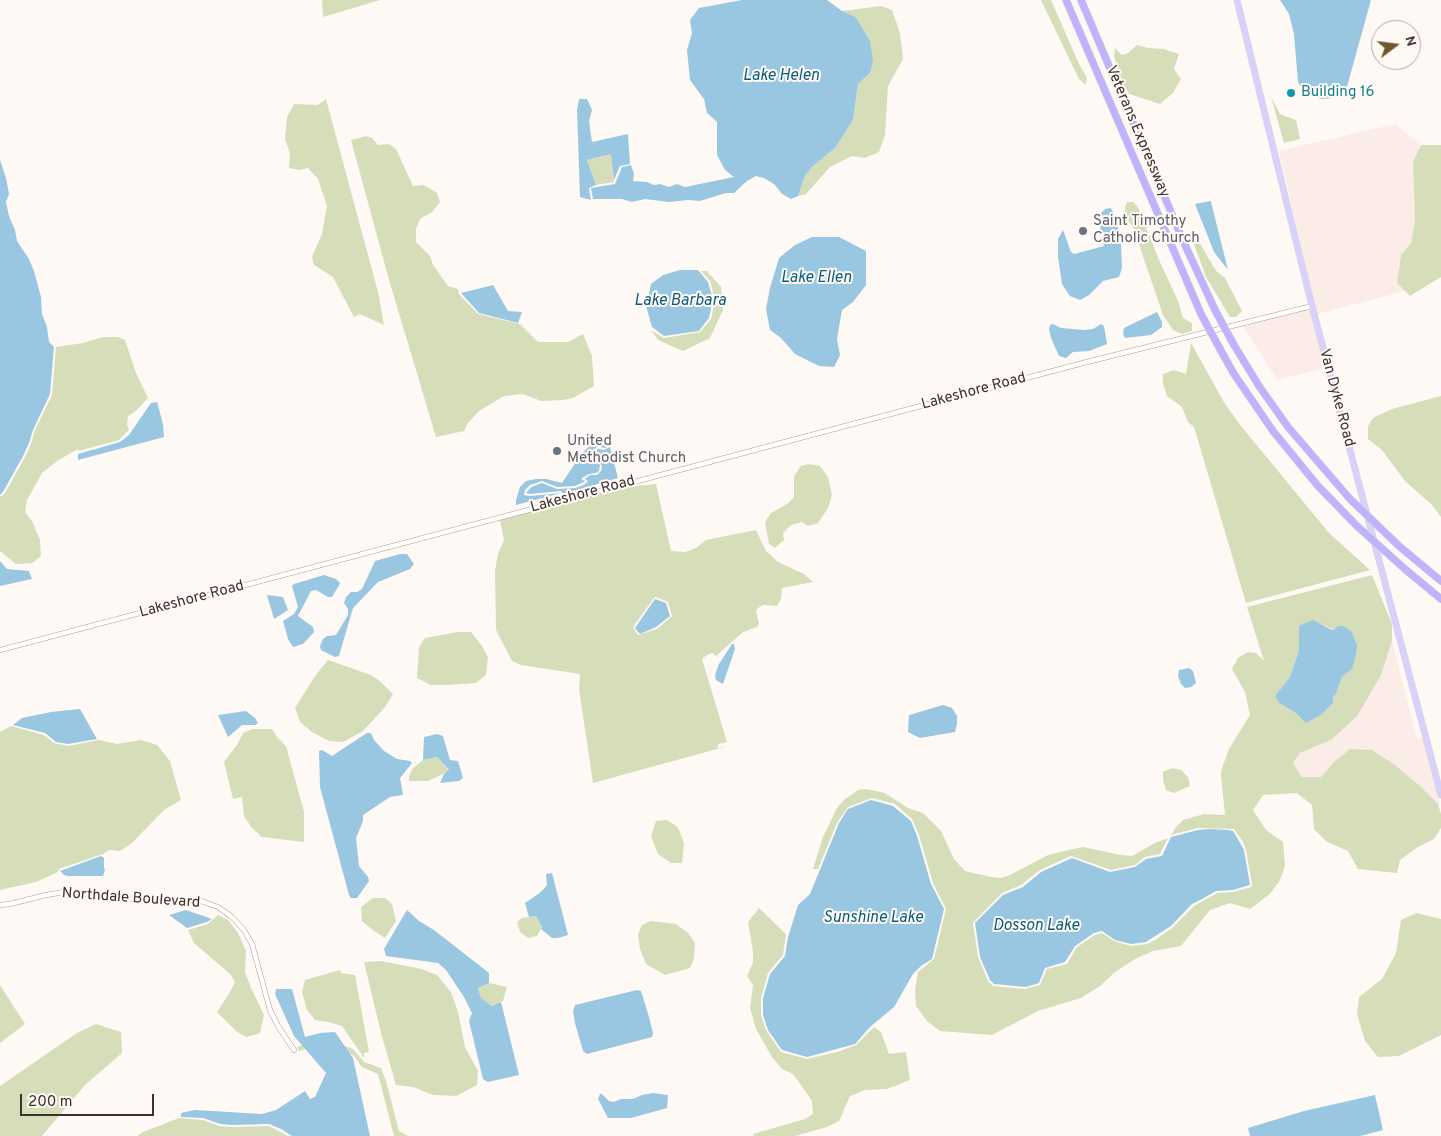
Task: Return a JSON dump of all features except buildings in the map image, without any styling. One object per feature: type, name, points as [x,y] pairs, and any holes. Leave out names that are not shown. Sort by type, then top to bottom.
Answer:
[{"type":"highway","name":"Veterans Expressway","points":[[1066,0],[1176,260],[1201,314],[1234,374],[1273,431],[1318,486],[1356,526],[1441,599]]},
{"type":"highway","name":"Veterans Expressway","points":[[1081,0],[1185,245],[1215,310],[1234,345],[1278,414],[1310,454],[1350,499],[1400,546],[1441,580]]},
{"type":"main road","name":"Van Dyke Road","points":[[1237,0],[1312,306],[1441,795]]},
{"type":"street","name":"Lakeshore Road","points":[[0,650],[1092,360],[1312,306]]},
{"type":"street","name":"Northdale Boulevard","points":[[0,904],[10,904],[64,892],[144,900],[201,901],[218,907],[232,917],[244,930],[252,944],[270,1010],[294,1050]]},
{"type":"shaded area","points":[[1395,124],[1421,145],[1413,162],[1415,220],[1411,243],[1401,255],[1397,283],[1405,291],[1317,314],[1279,151]]},
{"type":"shaded area","points":[[1310,309],[1326,368],[1277,380],[1242,325]]},
{"type":"shaded area","points":[[1392,641],[1417,739],[1423,738],[1440,803],[1439,806],[1419,785],[1395,765],[1372,750],[1335,761],[1321,777],[1302,777],[1293,763],[1300,753],[1331,740],[1381,675]]},
{"type":"green space","points":[[322,0],[380,0],[323,17]]},
{"type":"green space","points":[[1041,0],[1051,0],[1087,78],[1086,85],[1079,79]]},
{"type":"green space","points":[[881,6],[892,10],[900,33],[903,59],[888,86],[885,135],[879,152],[865,158],[852,156],[830,167],[806,194],[798,196],[805,176],[812,167],[835,148],[853,120],[858,84],[870,73],[870,41],[856,17],[842,11]]},
{"type":"green space","points":[[1137,45],[1164,49],[1179,54],[1174,69],[1181,79],[1173,93],[1160,104],[1129,94],[1122,82],[1114,56],[1115,48],[1122,55],[1128,53]]},
{"type":"green space","points":[[1271,97],[1280,114],[1296,120],[1300,139],[1284,143]]},
{"type":"green space","points":[[326,99],[378,292],[384,325],[360,314],[354,317],[333,277],[314,265],[312,257],[322,234],[327,206],[318,179],[308,168],[299,170],[289,168],[290,153],[285,139],[287,117],[294,104],[318,105]]},
{"type":"green space","points":[[366,136],[372,138],[378,145],[389,144],[396,149],[413,186],[424,185],[437,193],[440,202],[432,212],[420,219],[416,229],[416,242],[430,256],[433,265],[448,286],[458,289],[459,294],[478,314],[520,324],[538,342],[568,342],[583,334],[592,356],[594,386],[573,398],[563,400],[541,401],[523,394],[504,396],[479,411],[468,423],[464,431],[436,437],[389,280],[351,140]]},
{"type":"green space","points":[[1421,145],[1441,145],[1441,277],[1410,296],[1397,283],[1401,255],[1411,243],[1415,220],[1413,162]]},
{"type":"green space","points":[[611,154],[614,182],[596,185],[587,160]]},
{"type":"green space","points":[[1127,202],[1133,202],[1138,207],[1159,260],[1179,303],[1183,318],[1192,323],[1192,331],[1182,334],[1173,330],[1163,315],[1133,227],[1126,217],[1125,207]]},
{"type":"green space","points":[[1191,236],[1198,240],[1216,271],[1225,278],[1242,311],[1236,317],[1230,317],[1206,277]]},
{"type":"green space","points":[[701,271],[707,271],[721,287],[723,310],[710,338],[683,351],[658,340],[651,330],[664,338],[700,332],[711,319],[715,300],[710,281]]},
{"type":"green space","points":[[103,337],[118,337],[125,340],[136,373],[148,398],[137,410],[128,416],[127,424],[129,430],[119,440],[79,451],[78,449],[57,461],[42,473],[27,500],[25,512],[32,521],[40,540],[41,556],[32,563],[16,564],[0,551],[0,497],[5,493],[25,457],[35,430],[52,395],[56,347],[83,343]]},
{"type":"green space","points":[[1191,343],[1225,404],[1241,426],[1329,533],[1370,570],[1246,603],[1194,427],[1188,422],[1182,407],[1167,396],[1163,383],[1163,374],[1174,370],[1186,374]]},
{"type":"green space","points":[[1441,396],[1441,517],[1432,505],[1405,481],[1382,450],[1368,439],[1368,426],[1373,418],[1392,409]]},
{"type":"green space","points":[[809,464],[820,466],[828,477],[832,495],[828,508],[818,523],[808,526],[802,522],[791,525],[783,533],[784,540],[775,548],[769,544],[765,522],[771,513],[787,504],[794,497],[794,476],[801,466]]},
{"type":"green space","points":[[656,484],[671,551],[685,552],[696,548],[706,540],[756,530],[766,551],[778,562],[804,574],[813,582],[782,588],[781,599],[777,606],[763,605],[756,611],[759,624],[757,627],[743,632],[716,656],[713,653],[702,659],[727,742],[718,744],[718,748],[728,746],[593,783],[579,689],[580,674],[521,665],[512,661],[496,630],[495,571],[498,554],[504,540],[500,520],[627,487]],"holes":[[[656,597],[668,602],[672,616],[657,629],[638,635],[633,627],[654,598]]]},
{"type":"green space","points":[[1372,575],[1392,624],[1392,641],[1381,675],[1357,716],[1331,740],[1300,753],[1293,763],[1302,777],[1321,777],[1335,761],[1350,749],[1372,750],[1395,765],[1438,804],[1441,814],[1441,828],[1434,839],[1416,848],[1400,860],[1397,873],[1358,869],[1348,851],[1327,842],[1314,829],[1312,805],[1297,793],[1263,795],[1253,810],[1266,830],[1283,842],[1285,866],[1280,880],[1270,894],[1250,909],[1230,903],[1210,910],[1181,946],[1153,951],[1135,959],[1081,998],[1038,1011],[992,1035],[940,1031],[927,1021],[916,1006],[915,989],[918,972],[934,959],[946,909],[933,883],[919,835],[912,819],[895,804],[872,798],[848,807],[837,823],[818,869],[813,869],[823,837],[837,808],[844,800],[858,790],[866,789],[885,793],[908,808],[923,813],[941,831],[954,859],[965,871],[1001,878],[1048,855],[1083,847],[1132,856],[1168,838],[1160,854],[1145,857],[1135,865],[1111,870],[1071,856],[1040,870],[1021,885],[1002,893],[973,923],[978,957],[988,981],[993,986],[1025,989],[1040,985],[1047,969],[1067,964],[1077,947],[1095,935],[1102,933],[1114,941],[1131,946],[1147,944],[1172,928],[1194,906],[1217,893],[1233,892],[1251,887],[1252,885],[1246,850],[1234,829],[1198,828],[1171,835],[1183,820],[1204,814],[1225,815],[1222,768],[1229,749],[1250,715],[1245,692],[1232,669],[1238,658],[1248,652],[1256,653],[1264,661],[1247,607]],"holes":[[[1313,621],[1335,630],[1352,669],[1342,677],[1336,694],[1333,697],[1333,703],[1321,715],[1303,719],[1279,703],[1275,696],[1290,677],[1299,650],[1299,626]]]},
{"type":"green space","points":[[458,632],[471,632],[482,646],[488,657],[486,675],[476,683],[448,685],[431,685],[417,678],[419,647],[425,638]]},
{"type":"green space","points":[[328,660],[371,675],[393,694],[385,707],[363,731],[343,742],[329,741],[312,732],[300,722],[295,708],[315,676]]},
{"type":"green space","points":[[11,726],[44,735],[54,743],[68,746],[99,740],[117,744],[141,740],[157,745],[170,761],[181,800],[164,810],[132,843],[120,851],[109,850],[103,854],[59,869],[58,872],[36,882],[0,890],[0,732]]},
{"type":"green space","points":[[252,729],[272,729],[286,746],[304,812],[304,842],[262,837],[251,827],[244,816],[242,797],[233,799],[224,762],[237,745],[243,733]]},
{"type":"green space","points":[[437,757],[449,771],[428,781],[409,781],[413,768],[423,760]]},
{"type":"green space","points":[[1172,768],[1181,770],[1188,777],[1190,786],[1174,793],[1166,790],[1163,772]]},
{"type":"green space","points":[[667,820],[678,827],[684,844],[682,863],[671,863],[658,854],[651,836],[656,821]]},
{"type":"green space","points":[[373,898],[385,898],[392,904],[396,921],[385,938],[362,921],[361,907]]},
{"type":"green space","points":[[759,908],[786,934],[783,955],[768,973],[761,998],[761,1015],[766,1030],[781,1052],[807,1059],[837,1052],[856,1045],[874,1027],[881,1032],[889,1054],[906,1052],[910,1080],[887,1089],[865,1090],[850,1096],[839,1121],[827,1127],[795,1136],[754,1136],[753,1134],[805,1119],[813,1114],[812,1101],[801,1085],[793,1074],[782,1069],[772,1057],[756,1029],[750,1008],[753,985],[747,976],[753,963],[753,951],[748,922]]},
{"type":"green space","points":[[1417,913],[1441,919],[1441,1035],[1399,1056],[1378,1057],[1365,1041],[1357,1014],[1359,997],[1382,979],[1396,953],[1401,920]]},
{"type":"green space","points":[[218,915],[228,920],[238,933],[246,951],[245,972],[264,1015],[260,1033],[247,1037],[237,1032],[217,1012],[235,982],[230,974],[194,943],[188,930],[208,924]]},
{"type":"green space","points":[[536,916],[542,927],[537,936],[528,938],[520,932],[517,922],[522,918]]},
{"type":"green space","points":[[650,921],[676,924],[688,933],[695,943],[694,958],[690,968],[665,975],[646,964],[640,949],[638,934],[642,925]]},
{"type":"green space","points":[[381,961],[422,969],[437,975],[451,992],[458,1012],[465,1047],[478,1071],[477,1085],[456,1096],[433,1095],[413,1087],[396,1085],[364,962]]},
{"type":"green space","points":[[340,970],[341,973],[355,975],[369,1052],[364,1053],[364,1058],[342,1026],[315,1020],[307,1010],[302,992],[305,980]]},
{"type":"green space","points":[[489,983],[507,987],[503,1001],[492,1006],[481,998],[478,988]]},
{"type":"green space","points":[[0,985],[25,1024],[0,1043]]},
{"type":"green space","points":[[96,1024],[121,1032],[122,1053],[85,1085],[42,1136],[0,1136],[0,1086],[77,1033]]},
{"type":"green space","points":[[323,1038],[353,1049],[364,1062],[381,1068],[399,1131],[408,1136],[394,1136],[378,1074],[362,1067],[353,1055],[325,1043],[299,1051],[297,1047]]},
{"type":"green space","points":[[179,1118],[203,1120],[219,1126],[269,1126],[288,1136],[137,1136]]},
{"type":"water","name":"Lake Helen","points":[[742,0],[827,0],[842,11],[856,17],[870,41],[873,61],[870,73],[858,84],[853,120],[835,148],[812,167],[805,176],[798,196],[791,199],[782,194],[774,184],[756,176],[747,181],[734,193],[726,193],[700,201],[669,202],[645,199],[632,202],[622,199],[593,199],[591,188],[615,184],[622,167],[631,165],[634,174],[633,181],[669,187],[677,184],[685,187],[734,177],[725,170],[717,155],[717,122],[707,113],[704,99],[690,80],[687,50],[692,33],[690,20],[699,8]]},
{"type":"water","points":[[1280,0],[1371,0],[1343,97],[1322,99],[1306,95],[1298,82],[1294,34],[1289,14]]},
{"type":"water","points":[[579,99],[587,99],[592,110],[589,121],[592,142],[628,134],[630,164],[620,166],[614,180],[611,154],[587,160],[596,185],[589,188],[591,200],[580,197],[577,110]]},
{"type":"water","points":[[0,160],[9,194],[6,202],[9,216],[17,241],[29,259],[34,271],[49,342],[54,347],[50,394],[23,456],[0,495]]},
{"type":"water","points":[[1210,201],[1228,270],[1214,252],[1195,204]]},
{"type":"water","points":[[1111,208],[1116,219],[1121,242],[1122,268],[1119,277],[1103,281],[1089,295],[1080,300],[1070,296],[1062,284],[1058,257],[1058,239],[1063,230],[1071,252],[1074,254],[1104,246],[1098,216],[1105,209]]},
{"type":"water","name":"Lake Ellen","points":[[812,237],[839,237],[866,251],[866,285],[853,302],[842,310],[837,339],[840,355],[834,367],[819,366],[795,354],[781,338],[770,330],[766,309],[779,258],[795,245]]},
{"type":"water","name":"Lake Barbara","points":[[680,270],[698,270],[708,282],[713,299],[709,318],[699,331],[664,336],[652,327],[646,306],[651,284],[663,275]]},
{"type":"water","points":[[493,285],[508,311],[522,312],[518,323],[479,313],[461,293]]},
{"type":"water","points":[[1157,312],[1162,322],[1162,327],[1151,335],[1125,338],[1123,334],[1124,328]]},
{"type":"water","points":[[1053,324],[1061,328],[1084,330],[1093,329],[1101,324],[1104,326],[1107,344],[1089,351],[1073,352],[1066,358],[1059,356],[1049,329],[1050,325]]},
{"type":"water","points":[[157,402],[163,424],[164,437],[78,460],[78,454],[120,442],[129,435],[151,403]]},
{"type":"water","points":[[605,439],[608,447],[598,446],[584,458],[586,463],[595,461],[600,465],[599,471],[582,478],[582,480],[586,481],[575,486],[557,487],[542,481],[530,485],[525,490],[524,495],[561,493],[516,505],[520,487],[526,481],[546,479],[562,483],[582,453],[591,445]]},
{"type":"water","points":[[610,447],[618,478],[563,494],[561,491],[526,493],[531,487],[542,483],[557,489],[575,488],[584,485],[588,481],[585,479],[590,475],[597,475],[601,471],[602,466],[597,460],[587,461],[586,458],[598,449],[604,450]]},
{"type":"water","points":[[407,554],[414,564],[410,569],[378,582],[353,608],[339,656],[335,657],[321,650],[320,646],[323,639],[327,636],[336,635],[348,615],[348,609],[344,603],[346,597],[351,592],[357,592],[362,589],[375,561]]},
{"type":"water","points":[[0,561],[7,569],[29,571],[32,579],[0,586]]},
{"type":"water","points":[[324,575],[336,579],[340,583],[332,597],[328,597],[316,590],[311,591],[298,616],[313,627],[314,632],[303,644],[293,647],[288,639],[283,621],[294,614],[298,607],[292,586]]},
{"type":"water","points":[[267,595],[283,597],[288,610],[274,619]]},
{"type":"water","points":[[655,599],[666,603],[670,616],[656,627],[640,634],[635,628]]},
{"type":"water","points":[[1313,620],[1334,630],[1338,626],[1343,626],[1351,631],[1357,645],[1352,669],[1342,677],[1336,694],[1333,697],[1333,703],[1321,715],[1306,723],[1296,713],[1279,703],[1275,696],[1290,677],[1299,650],[1299,626]]},
{"type":"water","points":[[732,644],[734,644],[735,649],[723,684],[716,680],[715,675],[719,664]]},
{"type":"water","points":[[1189,668],[1193,671],[1196,683],[1191,687],[1185,688],[1178,676],[1179,670]]},
{"type":"water","points":[[943,705],[952,708],[957,716],[955,732],[920,738],[908,732],[909,715]]},
{"type":"water","points":[[80,709],[97,739],[68,744],[56,742],[45,733],[13,725],[22,718]]},
{"type":"water","points":[[246,711],[258,723],[255,725],[242,725],[228,737],[218,715]]},
{"type":"water","points":[[367,733],[371,733],[374,740],[384,751],[397,759],[412,763],[400,778],[403,795],[390,797],[363,815],[363,821],[356,838],[359,866],[369,881],[357,898],[351,898],[320,787],[319,751],[322,750],[332,756]]},
{"type":"water","points":[[437,734],[443,736],[450,760],[458,761],[463,778],[459,781],[440,783],[444,774],[449,770],[437,757],[423,760],[424,737]]},
{"type":"water","name":"Sunshine Lake","points":[[871,800],[893,806],[911,821],[917,836],[931,884],[944,909],[932,959],[913,974],[894,1007],[870,1027],[855,1044],[807,1057],[782,1050],[768,1030],[763,1015],[763,998],[770,974],[785,956],[788,937],[798,905],[810,894],[839,823],[848,809]]},
{"type":"water","name":"Dosson Lake","points":[[1209,829],[1233,831],[1244,850],[1250,885],[1233,890],[1216,891],[1192,904],[1171,926],[1146,942],[1131,944],[1115,940],[1102,931],[1094,933],[1075,946],[1065,962],[1045,968],[1039,983],[1026,987],[994,984],[990,980],[980,957],[975,923],[1003,895],[1023,887],[1041,872],[1072,858],[1110,872],[1135,867],[1146,859],[1162,856],[1171,837]]},
{"type":"water","points":[[101,856],[104,858],[105,870],[103,876],[68,876],[60,871]]},
{"type":"water","points":[[552,873],[568,935],[558,938],[552,938],[541,929],[542,927],[536,916],[529,917],[525,903],[541,892],[547,885],[546,874]]},
{"type":"water","points":[[186,910],[212,919],[187,928],[169,915]]},
{"type":"water","points":[[407,910],[489,973],[489,983],[478,988],[481,998],[492,1006],[501,1002],[519,1075],[488,1082],[483,1079],[469,1021],[472,1013],[446,970],[438,963],[386,956],[384,949]]},
{"type":"water","points":[[276,989],[292,989],[305,1037],[335,1032],[353,1058],[370,1136],[292,1136],[269,1124],[232,1125],[220,1124],[203,1118],[181,1117],[181,1113],[195,1110],[262,1114],[276,1110],[305,1091],[310,1099],[315,1097],[326,1073],[294,1036],[275,994]]},
{"type":"water","points":[[637,990],[641,991],[653,1033],[652,1037],[587,1054],[583,1051],[575,1023],[573,1011],[575,1005]]},
{"type":"water","points":[[653,1093],[668,1095],[667,1108],[631,1118],[608,1118],[598,1099],[600,1094],[609,1101],[614,1102]]},
{"type":"water","points":[[1375,1095],[1383,1130],[1360,1136],[1250,1136],[1248,1128],[1304,1111]]},
{"type":"place","name":"Building 16","points":[[1291,93]]},
{"type":"place","name":"Saint Timothy Catholic Church","points":[[1083,231]]},
{"type":"place","name":"United Methodist Church","points":[[557,451]]}]
